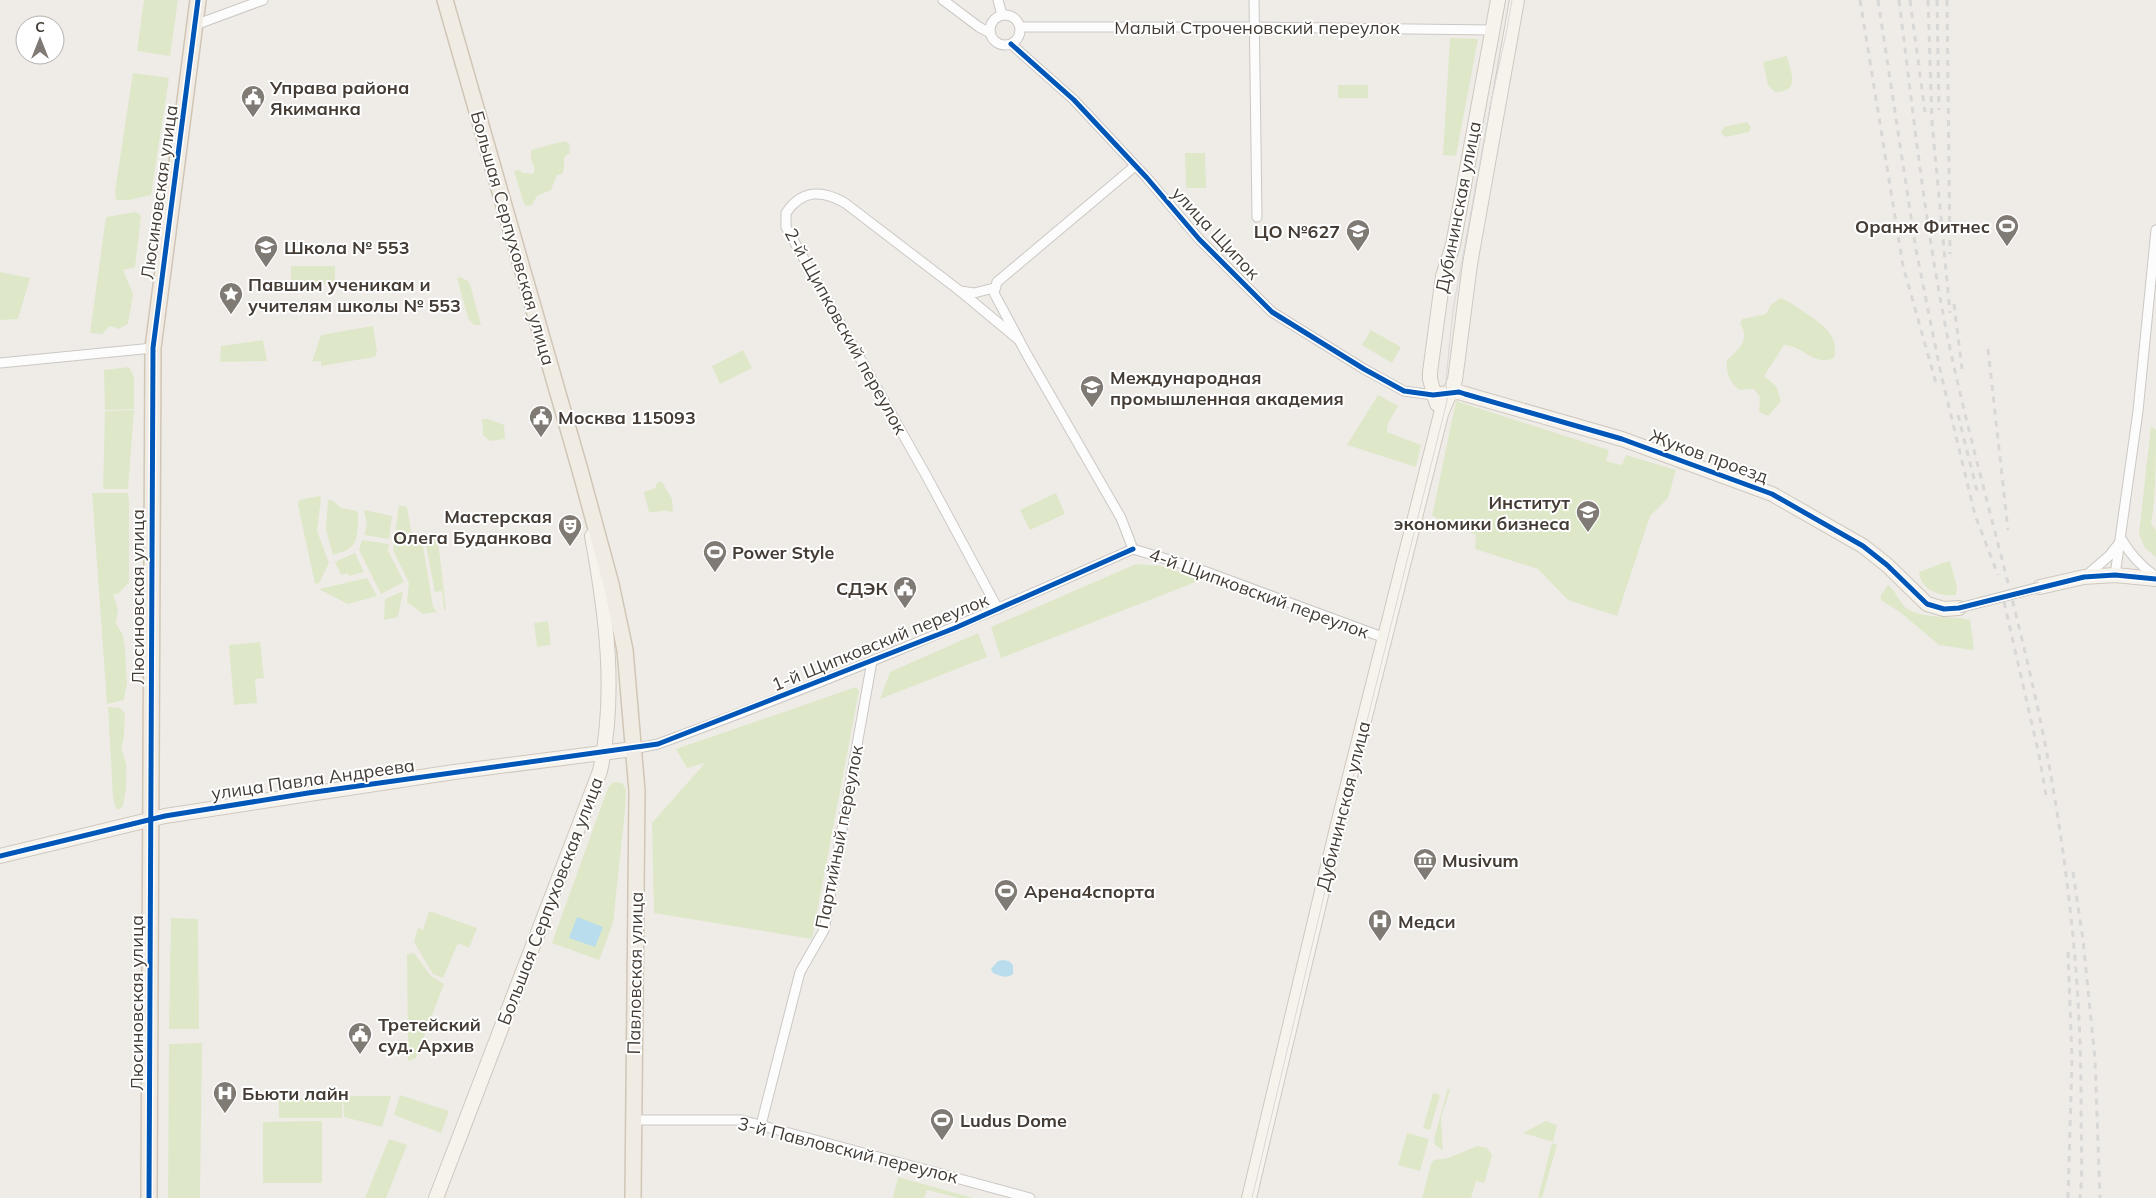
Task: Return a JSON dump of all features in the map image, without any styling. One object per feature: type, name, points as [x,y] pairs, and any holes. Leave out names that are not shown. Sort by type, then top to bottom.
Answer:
[{"type":"main road","name":"Люсиновская улица","points":[[149,1198],[153,348],[198,0]]},
{"type":"main road","name":"Большая Серпуховская улица","points":[[445,0],[611,584],[624,640],[630,686],[633,749]]},
{"type":"main road","name":"Павловская улица","points":[[633,749],[636,804],[633,1198]]},
{"type":"street","points":[[195,25],[263,0]]},
{"type":"street","points":[[943,0],[990,33],[998,44],[1011,44],[1019,38],[1021,28],[1016,18],[1002,15],[991,24],[990,33]]},
{"type":"street","points":[[998,0],[1002,15]]},
{"type":"street","points":[[1254,0],[1257,217]]},
{"type":"street","name":"Дубининская улица","points":[[1440,414],[1433,395],[1430,372],[1443,276],[1453,245],[1477,106],[1498,0]]},
{"type":"street","name":"Дубининская улица","points":[[1250,1198],[1338,824],[1440,414],[1455,392],[1470,264],[1517,0]]},
{"type":"street","name":"Малый Строченовский переулок","points":[[1021,28],[1254,27],[1493,30]]},
{"type":"street","name":"улица Щипок","points":[[1011,44],[1064,90],[1135,166],[1199,239],[1272,312],[1364,369],[1404,391],[1433,395]]},
{"type":"street","points":[[1133,549],[1121,518],[1019,340],[995,296],[994,288],[997,282],[1135,166]]},
{"type":"street","name":"2-й Щипковский переулок","points":[[998,609],[931,484],[786,227],[786,213],[799,200],[808,196],[818,193],[834,197],[845,203],[960,291],[1019,340]]},
{"type":"street","points":[[2115,575],[2122,540],[2145,349],[2156,230]]},
{"type":"street","points":[[960,291],[974,293],[994,288]]},
{"type":"street","points":[[0,363],[153,348]]},
{"type":"street","points":[[1433,395],[1455,392]]},
{"type":"street","name":"Жуков проезд","points":[[1455,392],[1622,439],[1772,494],[1863,546],[1887,565],[1920,600],[1944,609],[1959,608],[2084,577],[2115,575],[2156,578]]},
{"type":"street","name":"Большая Серпуховская улица","points":[[436,1198],[595,786],[604,753],[608,691],[603,605],[581,475]]},
{"type":"street","points":[[2084,577],[2109,556],[2122,540]]},
{"type":"street","points":[[2122,540],[2140,566],[2156,578]]},
{"type":"street","name":"1-й Щипковский переулок","points":[[633,749],[662,743],[872,661],[998,609],[1133,549]]},
{"type":"street","name":"4-й Щипковский переулок","points":[[1133,549],[1193,567],[1385,638]]},
{"type":"street","name":"Партийный переулок","points":[[761,1125],[800,972],[824,930],[872,661]]},
{"type":"street","name":"улица Павла Андреева","points":[[0,856],[150,820],[282,797],[633,749]]},
{"type":"street","name":"3-й Павловский переулок","points":[[633,1120],[741,1120],[1030,1198]]},
{"type":"green space","points":[[144,0],[178,0],[170,56],[137,51]]},
{"type":"green space","points":[[1450,38],[1478,39],[1456,156],[1443,155]]},
{"type":"green space","points":[[1787,56],[1792,75],[1791,85],[1788,89],[1775,92],[1768,85],[1763,62]]},
{"type":"green space","points":[[133,73],[169,78],[151,195],[129,200],[116,200],[115,191]]},
{"type":"green space","points":[[1338,85],[1368,85],[1368,98],[1338,98]]},
{"type":"green space","points":[[1747,122],[1751,127],[1749,132],[1726,137],[1721,133],[1724,127]]},
{"type":"green space","points":[[564,141],[569,143],[570,153],[565,156],[562,174],[557,175],[551,190],[537,196],[532,205],[527,206],[524,204],[514,171],[519,170],[523,173],[533,174],[535,169],[531,160],[531,150]]},
{"type":"green space","points":[[1185,153],[1205,153],[1206,188],[1186,188]]},
{"type":"green space","points":[[136,212],[141,216],[135,267],[123,270],[133,294],[128,324],[119,329],[110,326],[102,334],[90,333],[106,217]]},
{"type":"green space","points":[[291,266],[335,266],[335,284],[291,283]]},
{"type":"green space","points":[[0,272],[30,278],[18,319],[0,320]]},
{"type":"green space","points":[[460,277],[470,284],[481,325],[474,325],[468,318],[457,278]]},
{"type":"green space","points":[[1780,298],[1793,304],[1823,325],[1832,336],[1835,350],[1834,358],[1821,360],[1791,346],[1784,345],[1764,376],[1776,386],[1781,401],[1768,416],[1759,412],[1760,397],[1754,389],[1739,390],[1733,384],[1727,370],[1727,360],[1739,348],[1744,339],[1740,323],[1742,319],[1766,314],[1771,305]]},
{"type":"green space","points":[[373,326],[377,351],[375,357],[321,366],[321,361],[312,362],[321,335]]},
{"type":"green space","points":[[1371,330],[1401,347],[1392,363],[1362,345]]},
{"type":"green space","points":[[263,340],[267,361],[220,362],[221,346]]},
{"type":"green space","points":[[743,350],[752,368],[720,384],[712,366]]},
{"type":"green space","points":[[129,367],[134,377],[134,409],[105,410],[104,370]]},
{"type":"green space","points":[[1378,395],[1398,406],[1388,423],[1387,432],[1421,445],[1416,467],[1347,445]]},
{"type":"green space","points":[[1456,401],[1609,450],[1606,461],[1622,465],[1626,455],[1676,470],[1668,498],[1650,516],[1617,616],[1568,600],[1538,569],[1475,549],[1476,535],[1432,516]]},
{"type":"green space","points":[[134,410],[128,489],[103,489],[105,411]]},
{"type":"green space","points":[[482,419],[488,419],[504,425],[505,439],[490,441],[483,435]]},
{"type":"green space","points":[[2151,426],[2156,430],[2155,490],[2151,524],[2156,530],[2156,557],[2145,548],[2139,534]]},
{"type":"green space","points":[[658,482],[662,482],[672,499],[673,513],[664,511],[649,512],[644,492],[655,488]]},
{"type":"green space","points":[[92,493],[128,493],[129,502],[129,582],[118,594],[113,594],[118,609],[116,624],[123,635],[127,683],[124,700],[107,704]]},
{"type":"green space","points":[[1056,493],[1065,514],[1030,530],[1020,510]]},
{"type":"green space","points":[[320,496],[317,531],[329,563],[319,583],[315,584],[298,505],[299,500]]},
{"type":"green space","points":[[328,500],[332,500],[341,508],[357,511],[358,515],[358,529],[354,543],[348,549],[333,555],[326,530]]},
{"type":"green space","points":[[399,505],[407,507],[412,536],[423,546],[433,607],[437,612],[423,614],[407,602],[409,583],[393,550]]},
{"type":"green space","points":[[364,510],[392,516],[389,539],[364,535],[367,525]]},
{"type":"green space","points":[[437,532],[446,610],[444,609],[442,591],[435,592],[426,546],[421,540],[429,539],[426,534]]},
{"type":"green space","points":[[362,540],[389,544],[388,551],[404,582],[381,594],[359,550]]},
{"type":"green space","points":[[355,553],[364,572],[349,576],[348,573],[341,575],[335,562]]},
{"type":"green space","points":[[1950,561],[1957,587],[1956,595],[1944,595],[1927,588],[1919,572]]},
{"type":"green space","points":[[1136,564],[1162,566],[1201,580],[1001,658],[991,627]]},
{"type":"green space","points":[[367,578],[377,596],[348,604],[319,589]]},
{"type":"green space","points":[[1888,585],[1905,607],[1911,611],[1928,616],[1970,620],[1974,648],[1972,650],[1939,645],[1901,613],[1881,600],[1881,595]]},
{"type":"green space","points":[[403,591],[398,617],[384,620],[385,599]]},
{"type":"green space","points":[[548,621],[551,645],[537,647],[534,623]]},
{"type":"green space","points":[[978,633],[987,657],[880,699],[890,672]]},
{"type":"green space","points":[[260,642],[264,678],[255,679],[257,703],[234,705],[229,645]]},
{"type":"green space","points":[[856,687],[859,691],[812,939],[654,913],[652,823],[705,763],[687,768],[676,749]]},
{"type":"green space","points":[[108,707],[120,708],[125,714],[121,750],[126,762],[126,785],[123,806],[118,810],[113,797]]},
{"type":"green space","points":[[614,782],[622,783],[626,789],[625,811],[613,923],[599,960],[552,943],[605,796],[609,786]]},
{"type":"green space","points":[[429,911],[477,928],[469,948],[458,943],[443,978],[433,974],[414,942],[418,928],[423,930]]},
{"type":"green space","points":[[171,918],[198,919],[199,1029],[169,1029]]},
{"type":"green space","points":[[414,953],[431,976],[444,984],[416,1058],[408,1061],[407,954]]},
{"type":"green space","points":[[202,1043],[200,1198],[168,1198],[169,1044]]},
{"type":"green space","points":[[1448,1088],[1450,1090],[1441,1117],[1443,1150],[1435,1145],[1434,1139]]},
{"type":"green space","points":[[1433,1093],[1440,1095],[1430,1130],[1423,1128]]},
{"type":"green space","points":[[400,1095],[449,1111],[441,1133],[394,1115]]},
{"type":"green space","points":[[343,1096],[391,1096],[382,1127],[344,1117]]},
{"type":"green space","points":[[342,1098],[342,1118],[279,1118],[279,1099]]},
{"type":"green space","points":[[322,1121],[322,1183],[263,1183],[263,1122]]},
{"type":"green space","points":[[1546,1121],[1557,1125],[1553,1142],[1523,1133]]},
{"type":"green space","points":[[1407,1133],[1429,1139],[1420,1171],[1398,1165]]},
{"type":"green space","points":[[389,1139],[407,1145],[386,1198],[365,1198]]},
{"type":"green space","points":[[1552,1143],[1557,1145],[1542,1198],[1538,1198]]},
{"type":"green space","points":[[1477,1146],[1487,1148],[1492,1155],[1485,1181],[1484,1183],[1476,1181],[1471,1198],[1422,1198],[1431,1164],[1434,1160],[1448,1158]]},
{"type":"green space","points":[[898,1177],[973,1198],[959,1198],[927,1190],[924,1198],[893,1198]]},
{"type":"water","points":[[577,917],[603,927],[595,947],[569,938]]},
{"type":"water","points":[[998,961],[1009,961],[1013,965],[1013,974],[1010,976],[1001,976],[993,973],[991,969]]},
{"type":"tram line","points":[[1252,1198],[1337,841],[1447,401],[1446,380],[1453,310],[1490,107],[1512,0]]},
{"type":"railway","points":[[1860,0],[1903,266],[1936,383]]},
{"type":"railway","points":[[1878,0],[1916,250],[1941,374],[1975,515],[1998,575]]},
{"type":"railway","points":[[1899,0],[1923,191],[1947,333],[1968,427],[2027,660],[2047,754],[2062,843],[2073,933],[2079,1023],[2082,1155],[2080,1198]]},
{"type":"railway","points":[[1910,0],[1925,112]]},
{"type":"railway","points":[[1928,0],[1932,122],[1950,313]]},
{"type":"railway","points":[[1937,0],[1939,110]]},
{"type":"railway","points":[[1947,0],[1950,254]]},
{"type":"railway","points":[[1954,304],[1962,369]]},
{"type":"railway","points":[[1988,349],[2008,530]]},
{"type":"railway","points":[[1958,415],[1978,495]]},
{"type":"railway","points":[[2004,602],[2039,755],[2046,795]]},
{"type":"railway","points":[[2073,872],[2083,940],[2095,1059],[2100,1198]]},
{"type":"railway","points":[[2068,951],[2072,1060],[2068,1198]]},
{"type":"cycle path","points":[[149,1198],[153,348],[198,0]]},
{"type":"cycle path","points":[[1011,44],[1074,100],[1147,178],[1199,239],[1272,312],[1364,369],[1404,391],[1433,395],[1459,392],[1622,439],[1772,494],[1863,546],[1887,565],[1927,604],[1944,609],[1959,608],[2084,577],[2115,575],[2156,579]]},
{"type":"cycle path","points":[[0,856],[165,816],[308,793],[658,744],[955,628],[1133,549]]},
{"type":"place","name":"Управа района Якиманка","points":[[253,118]]},
{"type":"place","name":"Оранж Фитнес","points":[[2007,247]]},
{"type":"place","name":"ЦО №627","points":[[1358,252]]},
{"type":"place","name":"Школа № 553","points":[[266,268]]},
{"type":"place","name":"Павшим ученикам и учителям школы № 553","points":[[231,315]]},
{"type":"place","name":"Международная промышленная академия","points":[[1092,408]]},
{"type":"place","name":"Москва 115093","points":[[541,438]]},
{"type":"place","name":"Институт экономики бизнеса","points":[[1588,533]]},
{"type":"place","name":"Мастерская Олега Буданкова","points":[[570,547]]},
{"type":"place","name":"Power Style","points":[[715,573]]},
{"type":"place","name":"СДЭК","points":[[905,609]]},
{"type":"place","name":"Musivum","points":[[1425,881]]},
{"type":"place","name":"Арена4спорта","points":[[1006,912]]},
{"type":"place","name":"Медси","points":[[1380,942]]},
{"type":"place","name":"Третейский суд. Архив","points":[[360,1055]]},
{"type":"place","name":"Бьюти лайн","points":[[225,1114]]},
{"type":"place","name":"Ludus Dome","points":[[942,1141]]}]
